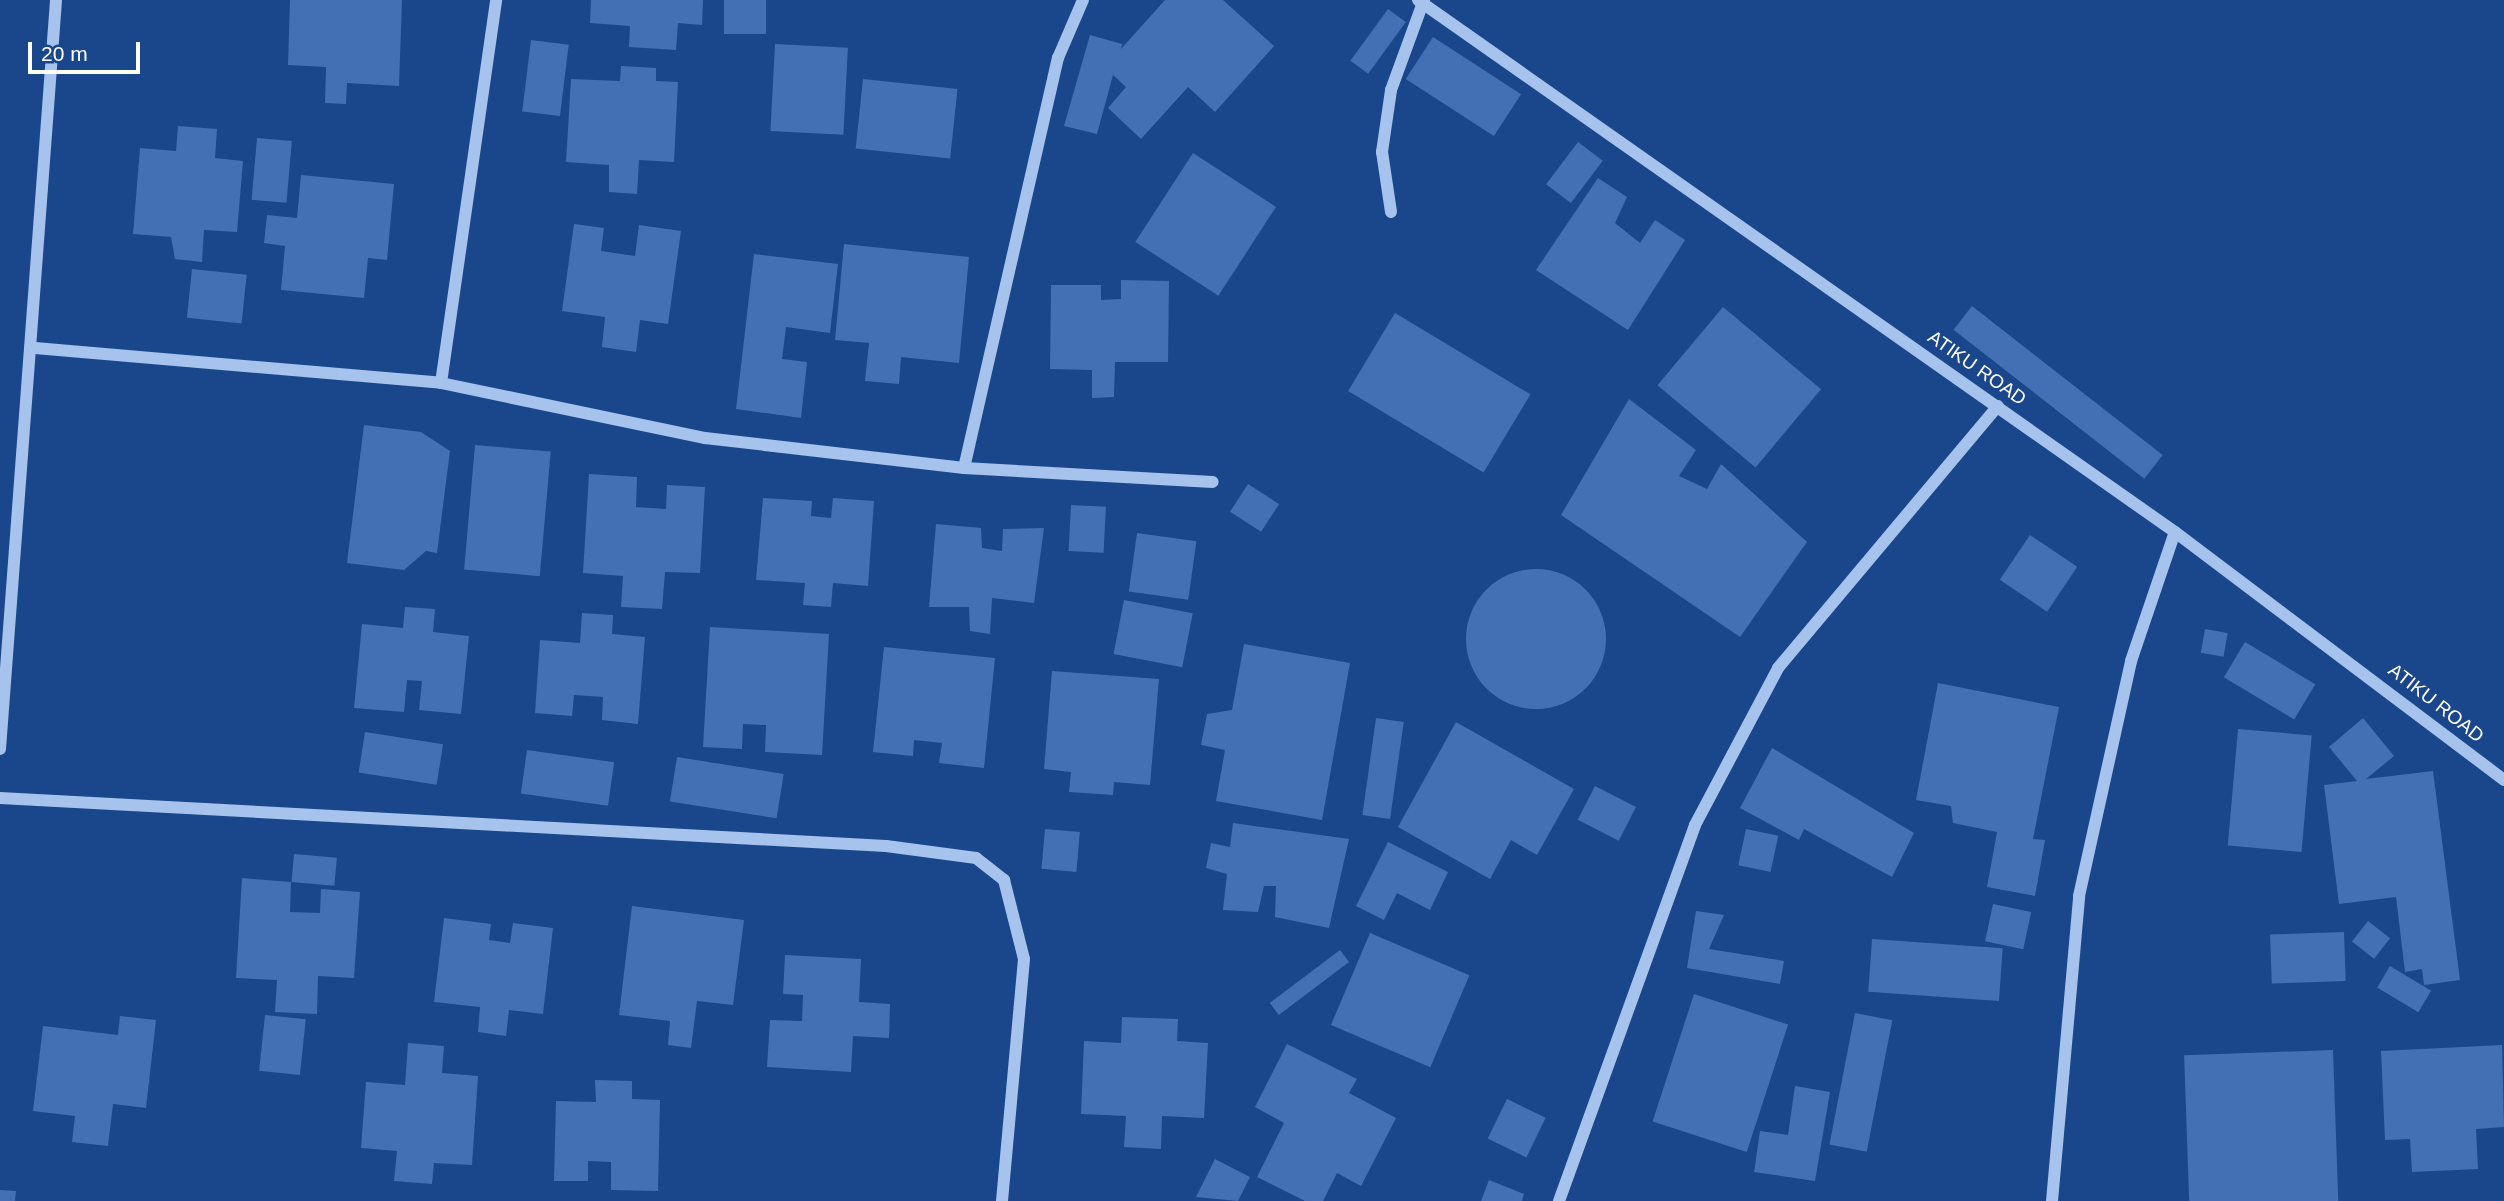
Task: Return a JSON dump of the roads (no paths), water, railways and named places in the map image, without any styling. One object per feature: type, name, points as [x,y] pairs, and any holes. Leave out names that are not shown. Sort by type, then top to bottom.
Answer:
[{"type":"street","points":[[0,749],[35,348],[56,0]]},
{"type":"street","points":[[441,383],[496,0]]},
{"type":"street","points":[[964,468],[1058,58],[1083,0]]},
{"type":"street","points":[[1391,212],[1382,152],[1391,90],[1422,1]]},
{"type":"street","name":"ATIKU ROAD","points":[[1422,1],[2175,533],[2504,780]]},
{"type":"street","points":[[35,348],[441,383],[705,438],[964,468],[1213,482]]},
{"type":"street","points":[[1559,1201],[1695,825],[1778,668],[1998,406]]},
{"type":"street","points":[[2052,1201],[2079,896],[2131,662],[2175,533]]},
{"type":"street","points":[[0,798],[872,845],[975,858],[1004,880],[1024,959],[1002,1201]]}]
